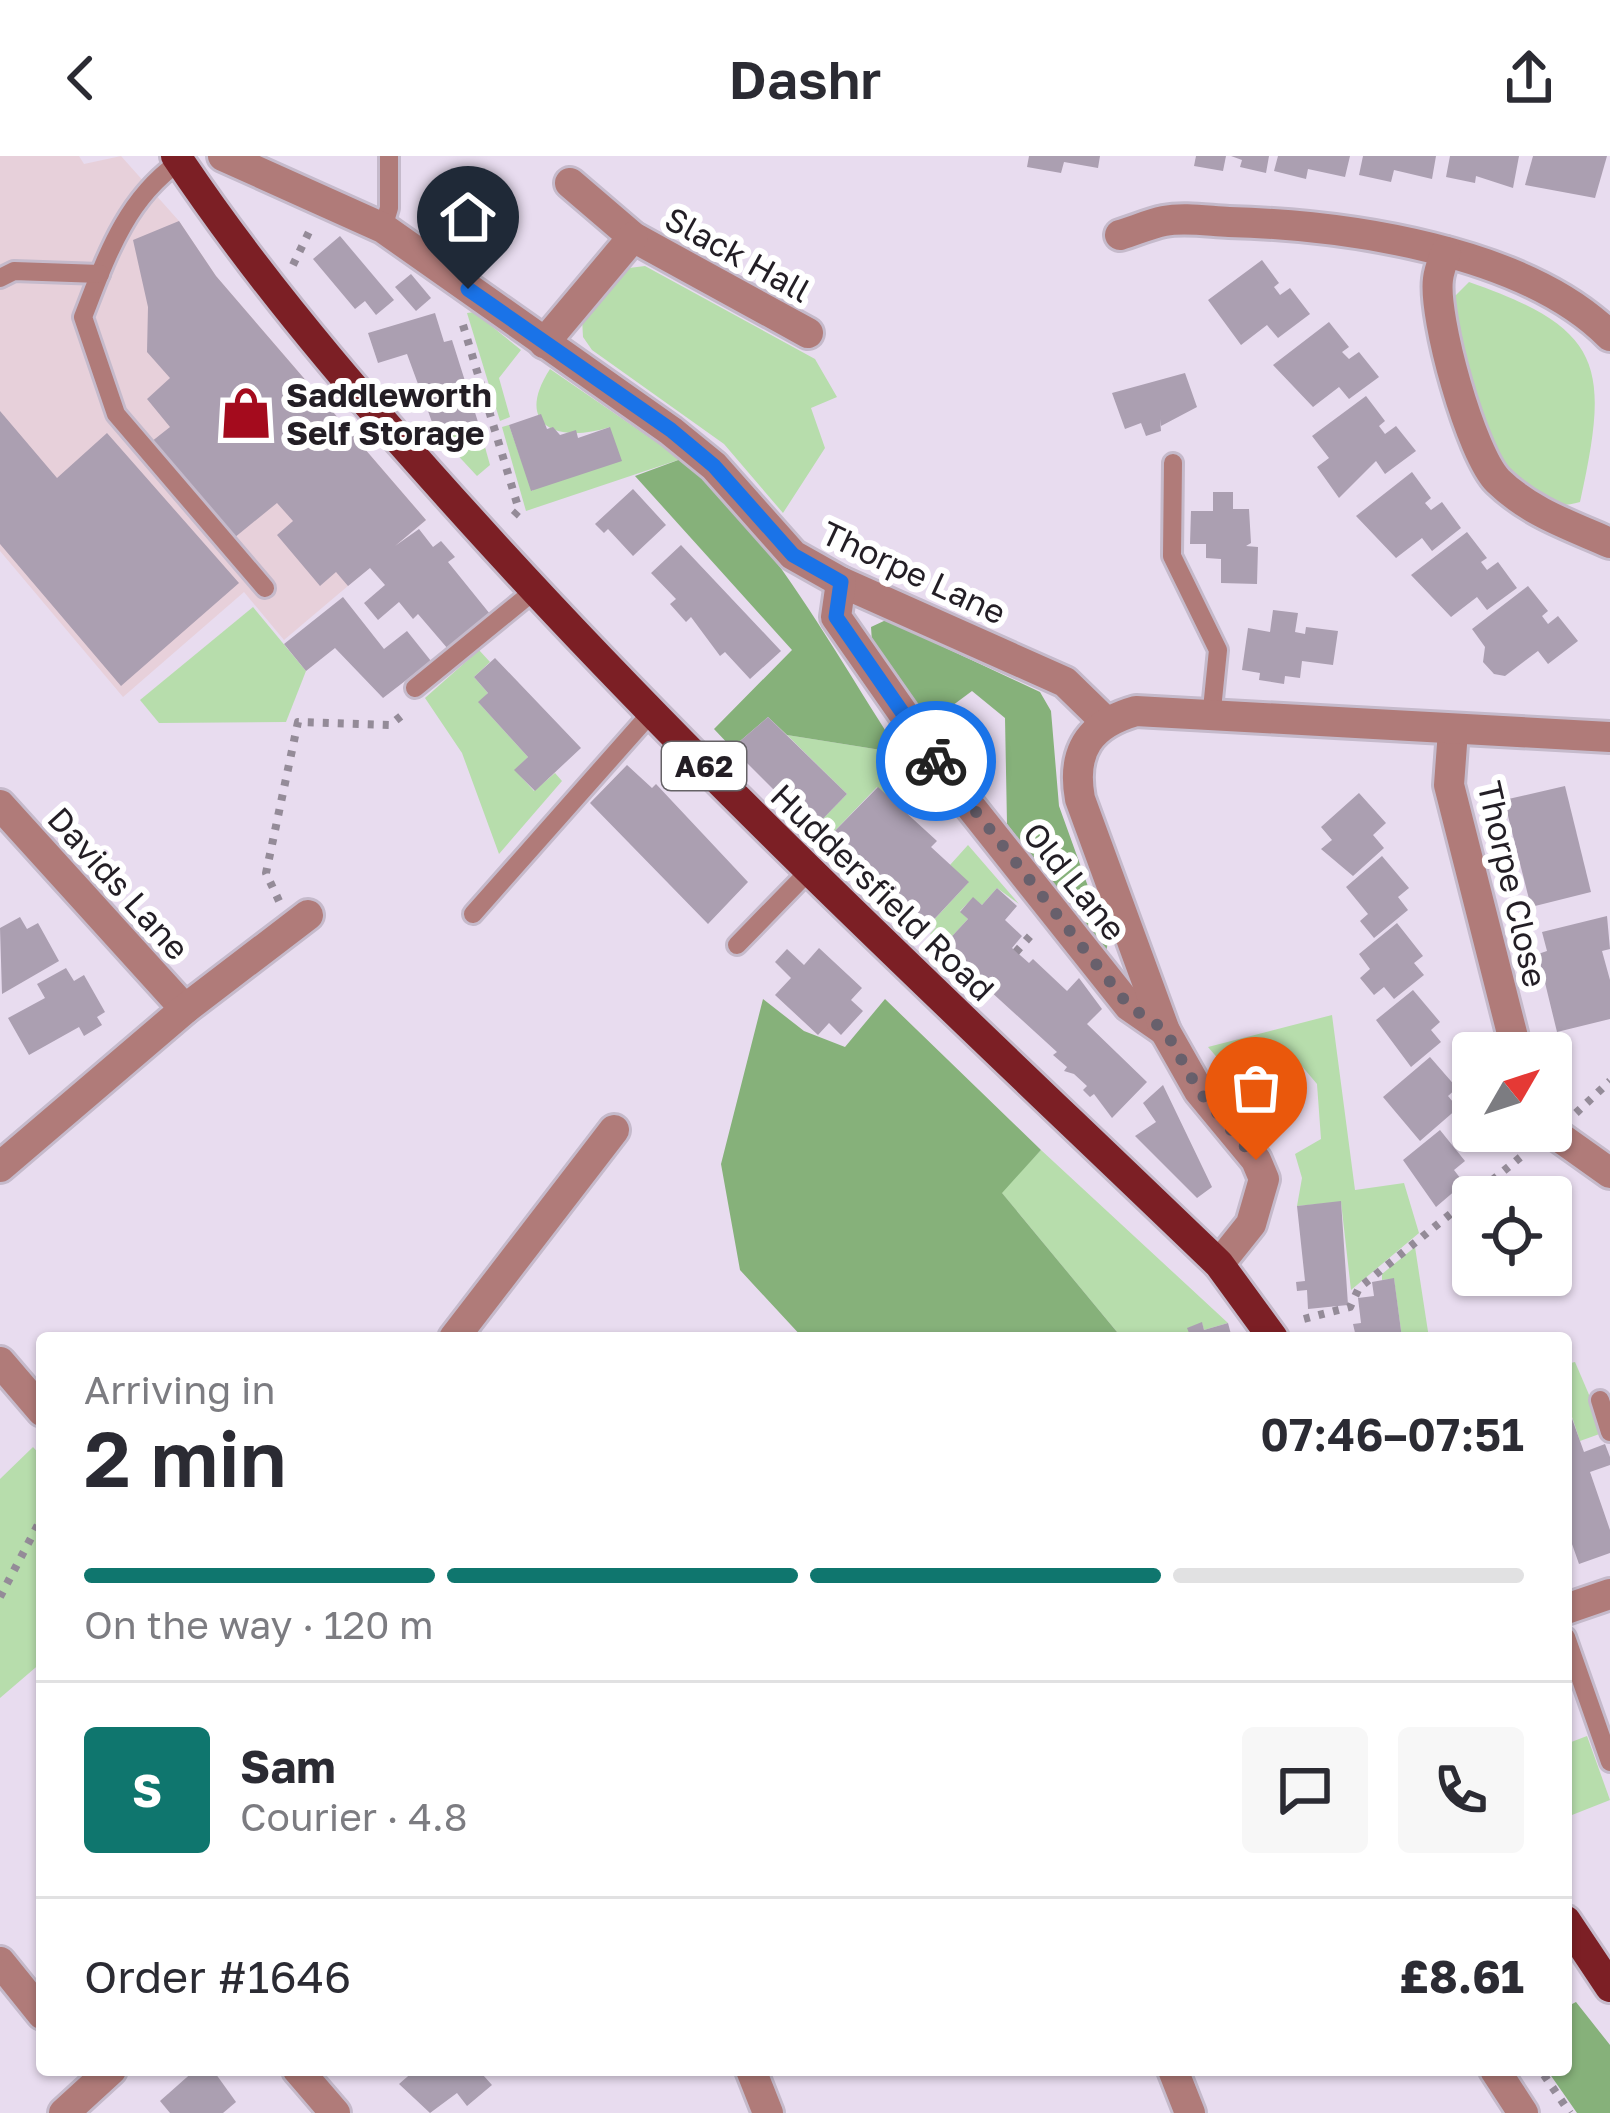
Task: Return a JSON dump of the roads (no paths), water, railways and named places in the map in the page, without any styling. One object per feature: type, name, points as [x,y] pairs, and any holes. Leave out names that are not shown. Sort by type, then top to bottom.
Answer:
[{"type":"main road","name":"Huddersfield Road","points":[[181,158],[262,278],[396,439],[535,590],[809,871],[1219,1264],[1269,1332]]},
{"type":"main road","points":[[1572,1931],[1610,1987]]},
{"type":"street","name":"Thorpe Lane","points":[[223,156],[382,228],[671,430],[714,466],[793,555],[841,582],[1065,682],[1104,720]]},
{"type":"street","name":"Slack Hall","points":[[570,183],[633,237],[808,333]]},
{"type":"street","points":[[1120,235],[1166,220],[1289,224],[1446,252],[1545,288],[1585,310],[1610,336]]},
{"type":"street","name":"Slack Hall","points":[[544,343],[633,237]]},
{"type":"street","points":[[1446,252],[1437,281],[1447,342],[1476,443],[1493,477],[1531,509],[1610,543]]},
{"type":"street","name":"Old Lane","points":[[841,582],[836,617],[951,782],[1129,1006],[1165,1030]]},
{"type":"street","points":[[1104,720],[1136,711],[1211,719],[1610,737]]},
{"type":"street","name":"Old Lane","points":[[1104,720],[1092,730],[1075,770],[1080,799],[1165,1030],[1199,1091],[1256,1160],[1264,1179],[1251,1224],[1219,1264]]},
{"type":"street","name":"Thorpe Close","points":[[1453,731],[1450,785],[1511,1032]]},
{"type":"street","name":"Davids Lane","points":[[0,805],[185,1010]]},
{"type":"street","name":"Davids Lane","points":[[0,1167],[185,1010],[299,923]]},
{"type":"street","points":[[459,1332],[614,1130]]},
{"type":"street","points":[[1572,1146],[1610,1173]]},
{"type":"street","points":[[0,1362],[36,1404]]},
{"type":"street","points":[[1572,1607],[1610,1594]]},
{"type":"street","points":[[0,1962],[36,2007]]},
{"type":"street","points":[[64,2113],[97,2076]]},
{"type":"street","points":[[303,2076],[335,2113]]},
{"type":"street","points":[[753,2076],[768,2113]]},
{"type":"street","points":[[1175,2076],[1190,2113]]},
{"type":"street","points":[[1499,2076],[1523,2113]]},
{"type":"lane","points":[[382,228],[389,208],[389,156]]},
{"type":"lane","points":[[181,158],[156,178],[118,227],[83,317],[116,414],[265,588]]},
{"type":"lane","points":[[0,278],[14,271],[100,274]]},
{"type":"lane","points":[[1173,463],[1172,556],[1218,650],[1211,719]]},
{"type":"lane","points":[[415,688],[535,590]]},
{"type":"lane","points":[[473,914],[651,713]]},
{"type":"lane","points":[[737,945],[809,871]]},
{"type":"lane","points":[[1600,1400],[1610,1432]]},
{"type":"lane","points":[[1572,1654],[1610,1762]]},
{"type":"place","name":"Saddleworth Self Storage","points":[[246,413]]}]
